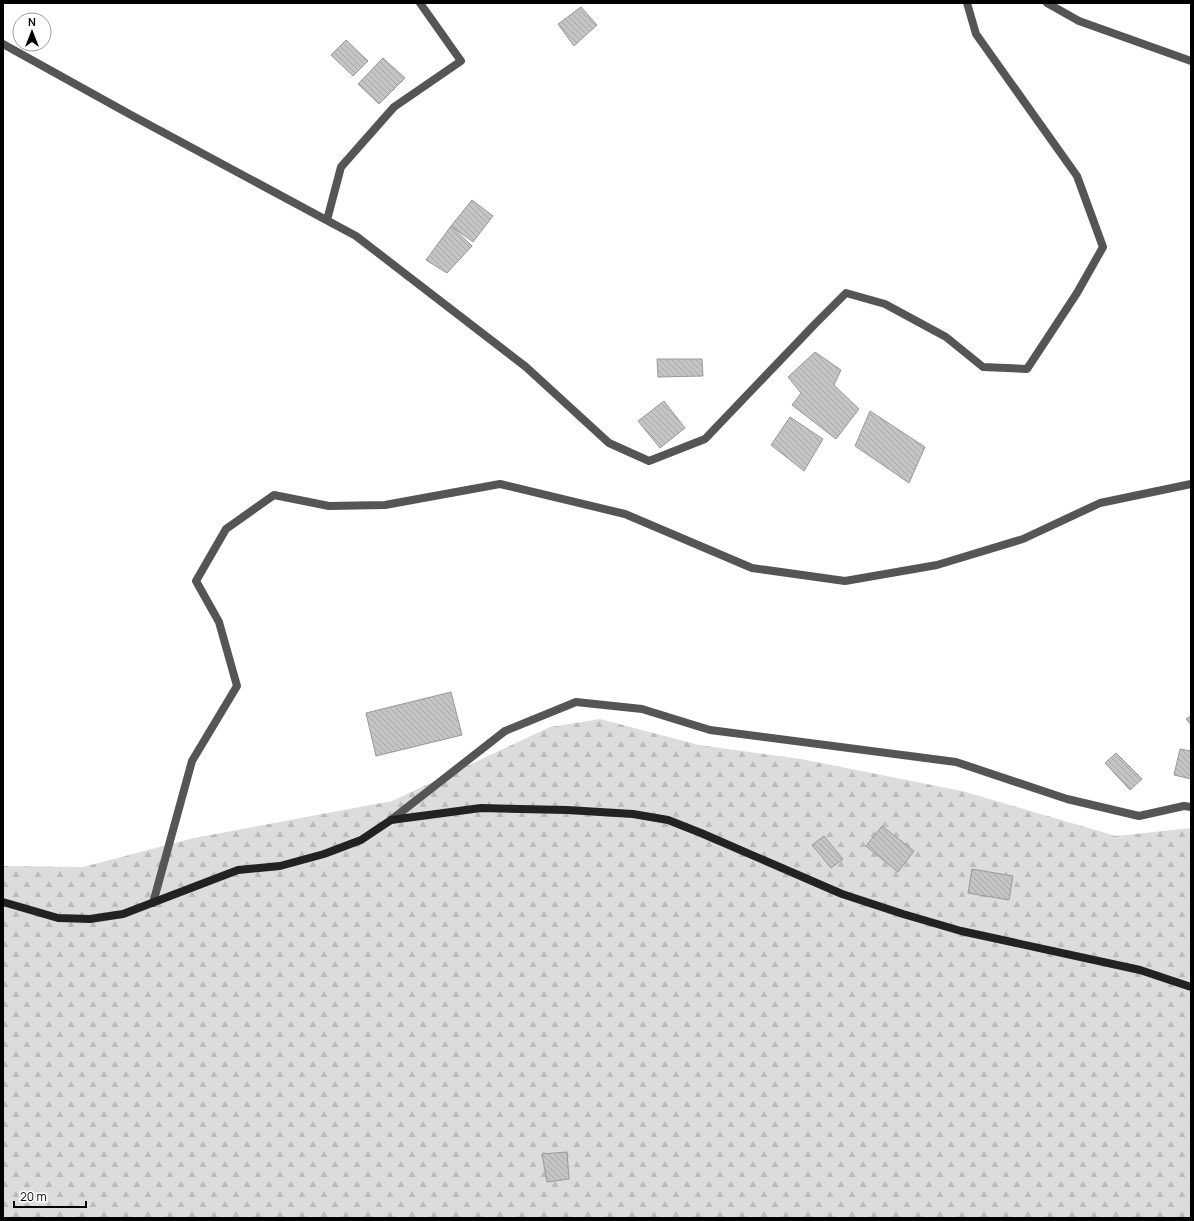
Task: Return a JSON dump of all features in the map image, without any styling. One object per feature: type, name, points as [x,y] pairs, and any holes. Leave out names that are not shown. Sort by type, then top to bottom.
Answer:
[{"type":"main road","points":[[3,902],[58,918],[90,919],[123,914],[238,870],[280,866],[331,851],[361,840],[391,820],[481,808],[567,810],[633,814],[668,820],[842,894],[903,914],[961,931],[1140,970],[1191,987]]},
{"type":"street","points":[[327,220],[341,167],[394,107],[461,61],[420,3]]},
{"type":"street","points":[[3,44],[131,115],[356,236],[526,367],[609,443],[649,461],[706,439],[846,293],[885,304],[946,336],[983,367],[1027,369],[1077,293],[1104,247],[1077,176],[976,34],[967,3]]},
{"type":"street","points":[[1047,3],[1079,21],[1191,60]]},
{"type":"street","points":[[154,903],[192,761],[237,686],[219,622],[196,581],[226,529],[274,495],[329,506],[386,505],[500,484],[625,514],[752,568],[845,581],[937,565],[1023,539],[1100,503],[1191,484]]},
{"type":"street","points":[[391,820],[505,731],[576,702],[642,709],[710,730],[956,762],[1067,799],[1139,816],[1184,806],[1191,807]]},
{"type":"green space","points":[[600,719],[699,745],[801,759],[962,791],[1116,836],[1191,828],[1191,1218],[3,1218],[3,866],[83,867],[194,838],[392,801],[550,727]]},
{"type":"building","points":[[581,7],[597,25],[574,46],[558,24]]},
{"type":"building","points":[[346,40],[368,61],[353,76],[331,55]]},
{"type":"building","points":[[383,58],[405,78],[379,104],[358,84]]},
{"type":"building","points":[[472,200],[493,216],[473,242],[451,226]]},
{"type":"building","points":[[451,226],[472,246],[447,273],[426,260]]},
{"type":"building","points":[[815,352],[841,370],[834,385],[859,409],[836,439],[792,405],[801,393],[788,377]]},
{"type":"building","points":[[657,359],[702,359],[703,376],[658,377]]},
{"type":"building","points":[[664,401],[685,428],[660,448],[638,421]]},
{"type":"building","points":[[870,411],[925,447],[909,483],[855,446]]},
{"type":"building","points":[[790,417],[823,439],[804,471],[771,445]]},
{"type":"building","points":[[451,692],[462,735],[376,756],[366,713]]},
{"type":"building","points":[[1191,716],[1191,725],[1186,719]]},
{"type":"building","points":[[1180,749],[1191,751],[1191,779],[1174,775]]},
{"type":"building","points":[[1116,753],[1142,779],[1130,790],[1105,763]]},
{"type":"building","points":[[882,826],[914,851],[898,872],[866,846]]},
{"type":"building","points":[[824,836],[843,859],[831,868],[812,845]]},
{"type":"building","points":[[972,869],[1013,876],[1009,900],[968,893]]},
{"type":"building","points":[[567,1152],[569,1179],[547,1182],[542,1154]]}]
